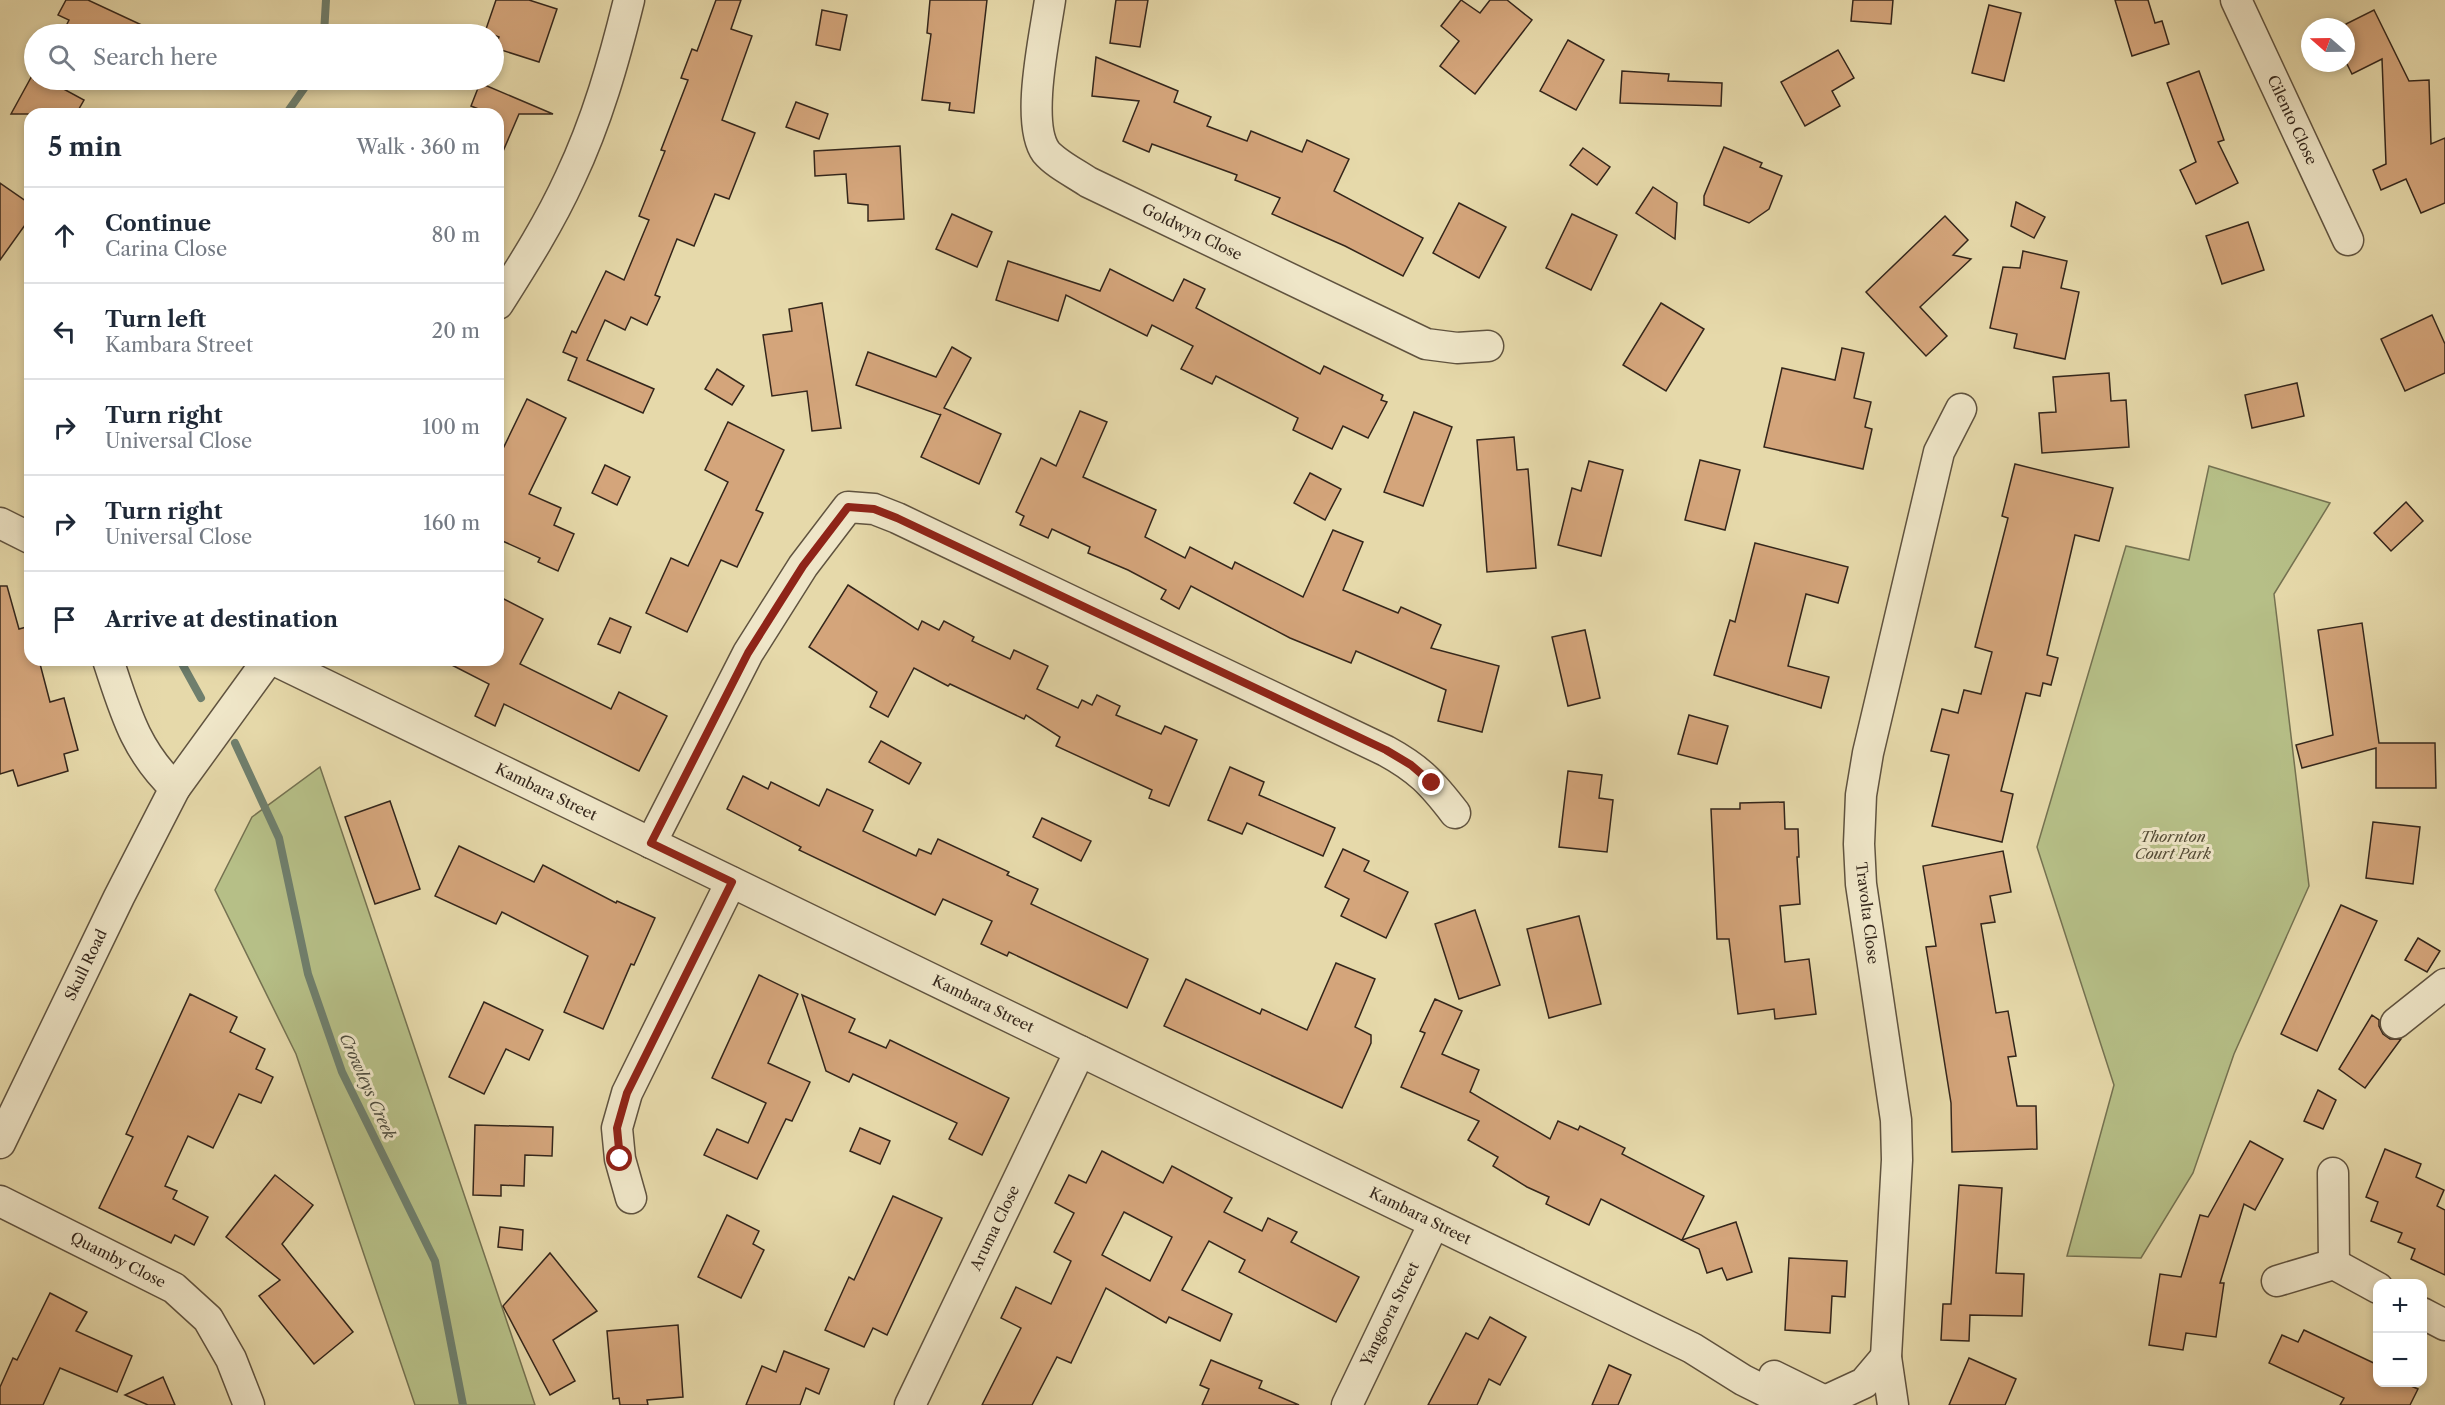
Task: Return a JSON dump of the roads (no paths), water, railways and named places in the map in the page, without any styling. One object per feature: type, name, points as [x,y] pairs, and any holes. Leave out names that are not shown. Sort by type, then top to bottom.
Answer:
[{"type":"street","points":[[504,294],[542,234],[571,177],[611,71],[629,0]]},
{"type":"street","name":"Goldwyn Close","points":[[1050,0],[1035,105],[1039,132],[1046,151],[1063,165],[1088,182],[1426,344],[1457,348],[1488,346]]},
{"type":"street","name":"Cilento Close","points":[[2236,0],[2348,240]]},
{"type":"street","name":"Travolta Close","points":[[1893,1405],[1886,1357],[1897,1160],[1896,1120],[1861,884],[1859,844],[1861,795],[1868,753],[1938,452],[1961,409]]},
{"type":"street","points":[[651,843],[748,653],[803,566],[848,507],[874,509],[897,518],[1386,750],[1411,765],[1432,783],[1455,813]]},
{"type":"street","points":[[0,523],[24,535]]},
{"type":"street","points":[[110,666],[130,723],[144,754],[156,770],[175,788]]},
{"type":"street","name":"Skull Road","points":[[0,1143],[6,1113],[175,788],[264,666]]},
{"type":"street","name":"Kambara Street","points":[[286,666],[1692,1348],[1743,1380],[1793,1405]]},
{"type":"street","points":[[631,1198],[620,1159],[617,1128],[627,1093],[732,882]]},
{"type":"street","points":[[2396,1023],[2445,984]]},
{"type":"street","name":"Aruma Close","points":[[910,1405],[1080,1051]]},
{"type":"street","points":[[2333,1173],[2334,1264]]},
{"type":"street","name":"Quamby Close","points":[[0,1201],[174,1288],[208,1319],[231,1359],[249,1405]]},
{"type":"street","name":"Yangoora Street","points":[[1347,1405],[1434,1223]]},
{"type":"street","points":[[2277,1281],[2334,1264],[2373,1285]]},
{"type":"street","points":[[2427,1316],[2445,1325]]},
{"type":"street","name":"Kambara Street","points":[[1692,1348],[1751,1365],[1829,1403]]},
{"type":"street","points":[[1829,1403],[1864,1383],[1886,1357]]},
{"type":"waterway","name":"Crowleys Creek","points":[[325,24],[326,0]]},
{"type":"waterway","name":"Crowleys Creek","points":[[290,108],[303,90]]},
{"type":"waterway","name":"Crowleys Creek","points":[[183,666],[201,698]]},
{"type":"waterway","name":"Crowleys Creek","points":[[235,743],[279,838],[308,974],[342,1072],[435,1261],[463,1405]]},
{"type":"park label","name":"Thornton Court Park","points":[[2173,846]]}]
